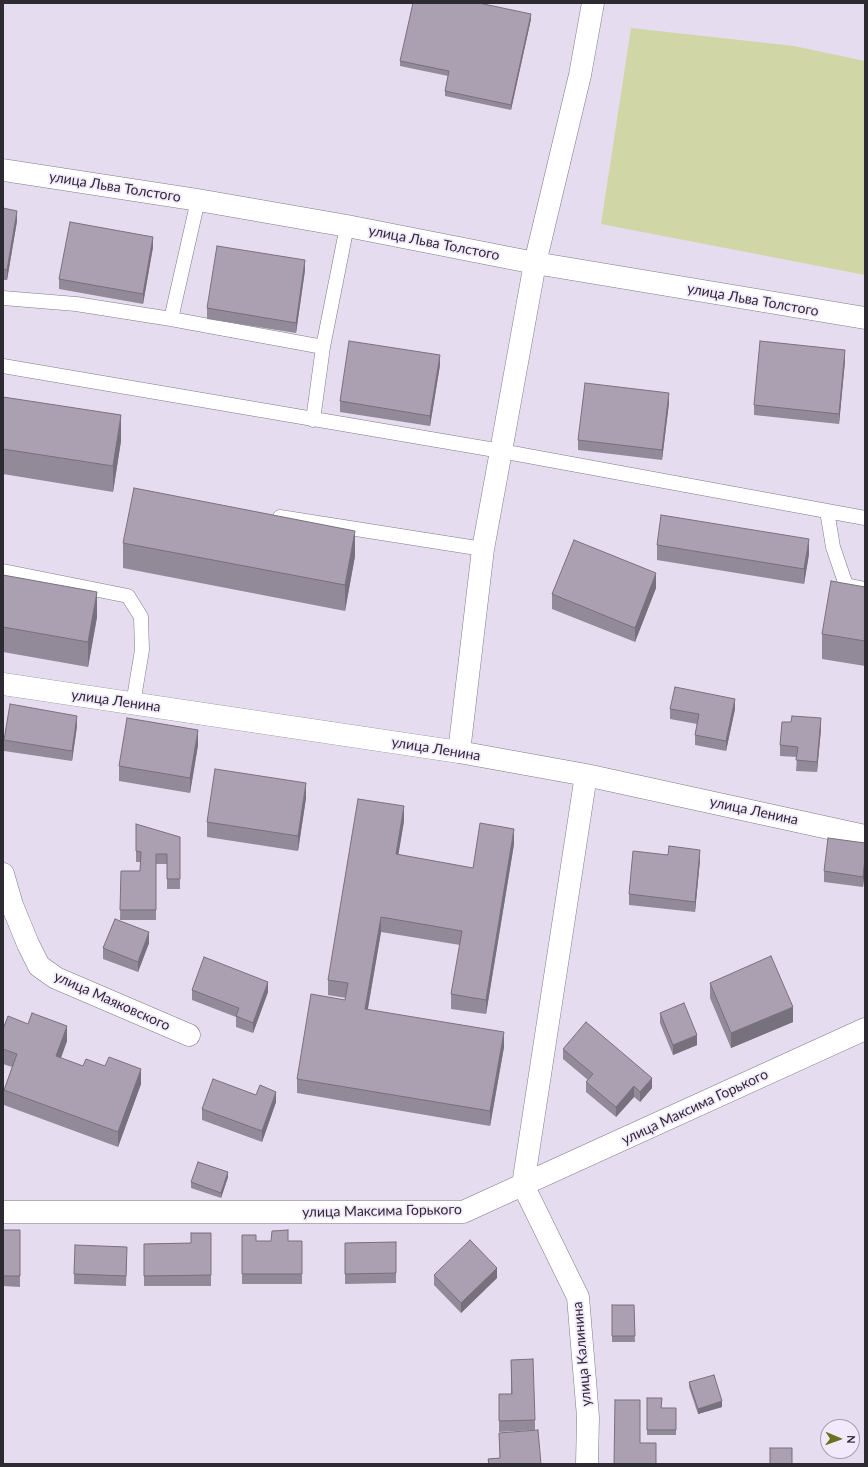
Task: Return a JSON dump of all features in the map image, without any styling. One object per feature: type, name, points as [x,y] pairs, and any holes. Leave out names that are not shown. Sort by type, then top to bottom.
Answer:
[{"type":"street","points":[[459,752],[483,549],[535,263],[580,75],[593,3]]},
{"type":"street","name":"улица Льва Толстого","points":[[3,170],[198,200],[347,226],[535,263],[865,318]]},
{"type":"street","name":"улица Ленина","points":[[3,684],[459,752],[586,775],[865,836]]},
{"type":"street","points":[[523,1185],[586,775]]},
{"type":"street","name":"улица Маяковского","points":[[3,874],[12,906],[39,966],[56,978],[189,1035]]},
{"type":"street","name":"улица Максима Горького","points":[[3,1212],[463,1212],[865,1029]]},
{"type":"street","name":"улица Калинина","points":[[523,1185],[578,1297],[588,1417],[587,1464]]},
{"type":"lane","points":[[171,319],[198,200]]},
{"type":"lane","points":[[313,420],[323,347],[347,226]]},
{"type":"lane","points":[[3,298],[76,304],[171,319],[323,347]]},
{"type":"lane","points":[[3,366],[501,451],[865,518]]},
{"type":"lane","points":[[827,511],[833,547],[846,585],[865,589]]},
{"type":"lane","points":[[267,515],[483,549]]},
{"type":"lane","points":[[3,571],[128,596],[140,617],[142,650],[133,704]]},
{"type":"green space","points":[[631,28],[794,46],[865,61],[865,275],[601,224]]},
{"type":"building","points":[[413,3],[479,3],[531,14],[511,105],[445,91],[449,71],[400,61]]},
{"type":"building","points":[[3,208],[17,211],[7,270],[3,269]]},
{"type":"building","points":[[70,222],[153,237],[143,294],[59,279]]},
{"type":"building","points":[[217,246],[305,260],[296,323],[207,308]]},
{"type":"building","points":[[349,341],[440,355],[430,416],[340,401]]},
{"type":"building","points":[[760,341],[845,350],[839,414],[754,405]]},
{"type":"building","points":[[585,383],[669,393],[662,450],[578,440]]},
{"type":"building","points":[[3,397],[121,415],[113,466],[3,449]]},
{"type":"building","points":[[134,488],[355,531],[345,585],[123,543]]},
{"type":"building","points":[[661,515],[809,539],[804,569],[657,545]]},
{"type":"building","points":[[574,540],[656,573],[635,628],[552,594]]},
{"type":"building","points":[[3,575],[97,592],[88,642],[3,627]]},
{"type":"building","points":[[831,581],[865,587],[865,641],[822,634]]},
{"type":"building","points":[[675,687],[735,699],[726,741],[695,735],[699,714],[670,709]]},
{"type":"building","points":[[10,704],[77,716],[72,751],[4,740]]},
{"type":"building","points":[[792,716],[821,718],[817,762],[796,760],[798,747],[780,745],[782,722],[791,722]]},
{"type":"building","points":[[127,718],[198,730],[190,778],[119,766]]},
{"type":"building","points":[[215,769],[306,783],[298,836],[207,822]]},
{"type":"building","points":[[358,799],[404,806],[396,854],[473,868],[480,823],[514,829],[486,1000],[451,994],[462,931],[381,917],[365,1009],[504,1032],[490,1111],[297,1079],[311,994],[345,1000],[348,983],[328,980]]},
{"type":"building","points":[[136,824],[180,837],[180,879],[167,879],[167,854],[156,854],[156,910],[120,910],[121,871],[140,871],[141,852],[136,851]]},
{"type":"building","points":[[828,838],[865,843],[863,877],[824,871]]},
{"type":"building","points":[[669,846],[700,850],[695,902],[629,894],[633,851],[668,855]]},
{"type":"building","points":[[115,919],[149,932],[138,962],[103,948]]},
{"type":"building","points":[[771,956],[793,1007],[731,1033],[710,983]]},
{"type":"building","points":[[204,957],[268,982],[253,1023],[236,1016],[239,1008],[192,990]]},
{"type":"building","points":[[684,1003],[697,1035],[673,1045],[660,1013]]},
{"type":"building","points":[[32,1013],[67,1026],[56,1056],[83,1066],[86,1059],[105,1066],[109,1057],[141,1069],[118,1132],[4,1090],[17,1054],[3,1049],[3,1029],[8,1016],[28,1024]]},
{"type":"building","points":[[586,1022],[652,1078],[640,1092],[634,1086],[616,1107],[586,1082],[593,1074],[563,1049]]},
{"type":"building","points":[[213,1079],[256,1095],[260,1085],[276,1092],[262,1131],[202,1109]]},
{"type":"building","points":[[198,1162],[228,1172],[221,1193],[191,1182]]},
{"type":"building","points":[[3,1230],[20,1230],[20,1276],[3,1276]]},
{"type":"building","points":[[288,1230],[288,1241],[302,1241],[302,1274],[242,1274],[242,1235],[256,1235],[256,1241],[271,1241],[272,1231]]},
{"type":"building","points":[[191,1233],[211,1233],[211,1275],[144,1276],[144,1244],[191,1243]]},
{"type":"building","points":[[470,1240],[497,1268],[461,1303],[434,1275]]},
{"type":"building","points":[[396,1242],[396,1273],[345,1274],[345,1243]]},
{"type":"building","points":[[75,1245],[127,1247],[126,1276],[74,1274]]},
{"type":"building","points":[[612,1305],[634,1305],[635,1336],[612,1336]]},
{"type":"building","points":[[533,1359],[535,1420],[499,1421],[499,1394],[512,1394],[511,1360]]},
{"type":"building","points":[[714,1375],[722,1401],[698,1409],[689,1382]]},
{"type":"building","points":[[647,1398],[662,1398],[661,1408],[676,1408],[676,1430],[647,1430]]},
{"type":"building","points":[[615,1400],[640,1400],[640,1443],[656,1443],[656,1464],[614,1464]]},
{"type":"building","points":[[538,1430],[541,1464],[489,1464],[488,1459],[500,1458],[499,1433]]},
{"type":"building","points":[[770,1448],[792,1448],[792,1464],[770,1464]]}]
